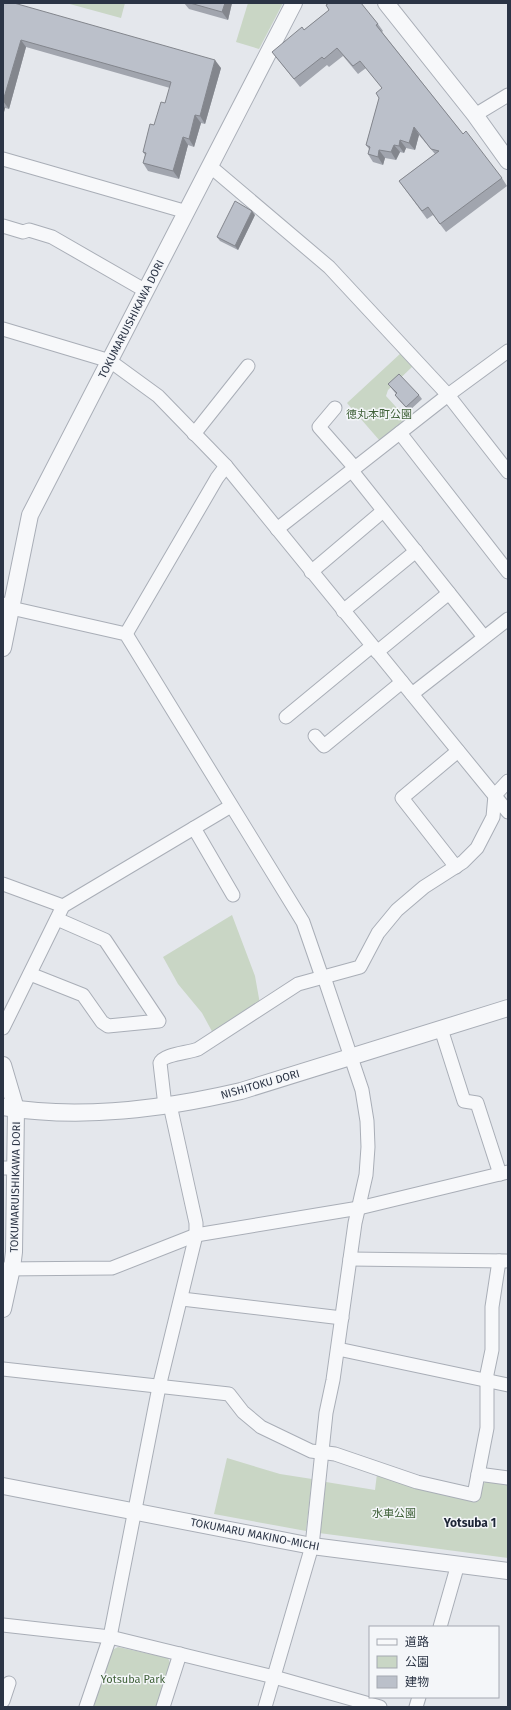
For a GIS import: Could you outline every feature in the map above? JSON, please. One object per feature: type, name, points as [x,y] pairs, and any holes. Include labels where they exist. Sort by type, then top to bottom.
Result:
[{"type":"street","name":"TOKUMARUISHIKAWA DORI","points":[[3,648],[7,606],[30,515],[211,167],[294,3]]},
{"type":"street","points":[[386,3],[475,115],[508,162]]},
{"type":"street","points":[[475,115],[508,95]]},
{"type":"street","points":[[3,159],[187,212]]},
{"type":"street","points":[[211,167],[329,267],[448,395],[508,472]]},
{"type":"street","points":[[3,226],[23,232],[29,230],[52,237],[146,291]]},
{"type":"street","points":[[3,329],[110,361],[158,396],[226,466],[508,812]]},
{"type":"street","points":[[277,529],[448,395],[508,351]]},
{"type":"street","points":[[194,434],[248,366]]},
{"type":"street","points":[[335,408],[319,427],[484,637]]},
{"type":"street","points":[[400,433],[508,572]]},
{"type":"street","points":[[126,634],[217,478],[226,466]]},
{"type":"street","points":[[311,572],[384,511]]},
{"type":"street","points":[[344,611],[416,551]]},
{"type":"street","points":[[286,717],[449,593]]},
{"type":"street","points":[[7,606],[126,634],[303,922],[362,1090],[367,1121],[368,1147],[366,1175],[350,1259],[338,1349],[326,1413],[312,1546],[265,1707]]},
{"type":"street","points":[[412,694],[508,619]]},
{"type":"street","points":[[315,736],[324,746],[402,682]]},
{"type":"street","points":[[456,867],[402,798],[458,751]]},
{"type":"street","points":[[86,1707],[110,1637],[159,1387],[182,1299],[196,1236],[196,1223],[168,1106],[160,1063],[160,1055],[166,1056],[189,1053],[198,1049],[298,984],[360,967],[378,933],[397,910],[424,886],[456,867],[477,848],[493,817],[495,796],[508,781]]},
{"type":"street","points":[[3,1028],[63,906],[232,806]]},
{"type":"street","points":[[194,828],[233,895]]},
{"type":"street","points":[[3,884],[63,906]]},
{"type":"street","points":[[30,974],[83,995],[102,1022],[108,1026],[153,1027],[160,1021],[105,940],[57,919]]},
{"type":"street","name":"NISHITOKU DORI","points":[[10,1108],[89,1112],[168,1106],[241,1091],[508,1008]]},
{"type":"street","points":[[8,1268],[112,1268],[196,1236],[359,1208],[504,1173],[477,1103],[464,1101],[440,1029]]},
{"type":"street","name":"TOKUMARUISHIKAWA DORI","points":[[3,1065],[10,1108],[8,1268],[3,1309]]},
{"type":"street","points":[[3,1369],[229,1394],[243,1412],[261,1427],[311,1451],[335,1454],[417,1482],[474,1495],[487,1428],[487,1374],[492,1350],[492,1308],[504,1261],[350,1259]]},
{"type":"street","points":[[182,1299],[342,1318]]},
{"type":"street","points":[[338,1349],[508,1385]]},
{"type":"street","points":[[478,1474],[508,1478]]},
{"type":"street","name":"TOKUMARU MAKINO-MICHI","points":[[3,1486],[134,1510],[312,1546],[508,1571]]},
{"type":"street","points":[[440,1626],[458,1564]]},
{"type":"street","points":[[3,1625],[110,1637],[274,1677],[380,1707]]},
{"type":"street","points":[[163,1707],[180,1654]]},
{"type":"street","points":[[3,1701],[9,1683]]},
{"type":"green space","points":[[66,3],[125,3],[121,18]]},
{"type":"green space","points":[[248,3],[283,3],[259,49],[236,42]]},
{"type":"green space","name":"徳丸本町公園","points":[[401,353],[413,366],[388,390],[386,396],[406,418],[380,441],[347,403]]},
{"type":"green space","points":[[232,915],[255,976],[260,1004],[214,1035],[202,1013],[178,984],[163,957]]},
{"type":"green space","points":[[227,1458],[280,1474],[312,1479],[306,1531],[214,1514]]},
{"type":"green space","name":"水車公園","points":[[377,1474],[402,1484],[476,1501],[480,1486],[487,1481],[508,1483],[508,1558],[319,1533],[326,1482],[375,1490]]},
{"type":"green space","name":"Yotsuba Park","points":[[118,1647],[168,1658],[171,1665],[158,1707],[93,1707],[112,1650]]},
{"type":"building","points":[[3,3],[14,3],[215,60],[200,116],[195,115],[189,139],[183,137],[173,171],[143,163],[146,153],[143,152],[150,124],[154,125],[161,102],[165,103],[171,82],[21,40],[3,101]]},
{"type":"building","points":[[190,3],[225,3],[222,12]]},
{"type":"building","points":[[329,3],[361,3],[378,24],[376,25],[463,134],[466,131],[502,178],[440,224],[428,207],[422,211],[399,181],[439,151],[431,149],[414,127],[409,143],[400,140],[399,146],[394,145],[391,152],[379,150],[378,157],[368,154],[370,147],[366,145],[379,98],[376,93],[382,88],[360,61],[353,66],[337,48],[324,59],[322,57],[294,79],[272,52],[302,27],[304,30],[329,10],[326,5]]},
{"type":"building","points":[[235,201],[252,211],[235,246],[217,237]]},
{"type":"building","points":[[399,374],[419,395],[406,407],[395,395],[397,393],[388,384]]},
{"type":"district","name":"Yotsuba 1","points":[[470,1523]]}]
